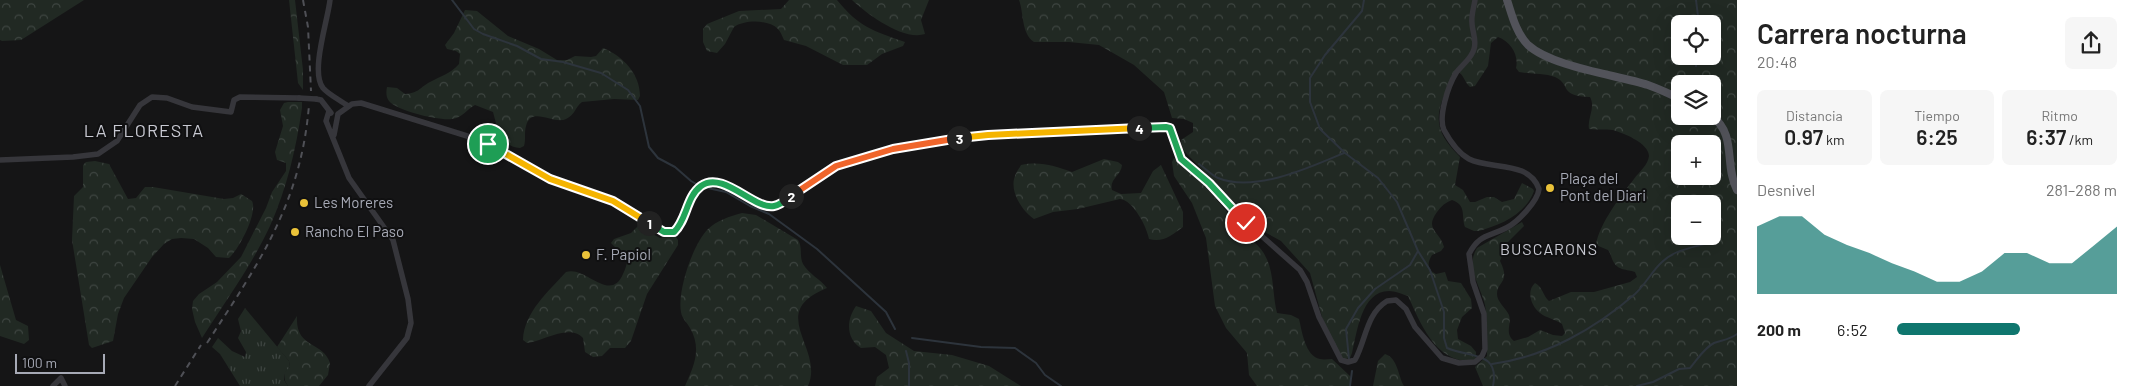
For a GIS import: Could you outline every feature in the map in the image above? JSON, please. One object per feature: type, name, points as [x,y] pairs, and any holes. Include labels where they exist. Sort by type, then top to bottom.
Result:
[{"type":"main road","points":[[1507,0],[1518,30],[1524,40],[1536,50],[1585,69],[1649,85],[1671,95]]},
{"type":"main road","points":[[1721,123],[1727,134],[1732,177],[1737,190]]},
{"type":"street","points":[[330,0],[319,50],[320,79],[325,89],[348,106]]},
{"type":"street","points":[[334,137],[338,114],[354,103],[366,104],[480,140],[550,179],[613,201],[668,234],[678,228],[692,197],[702,186],[715,183],[763,204],[775,206],[836,166],[893,149],[939,140],[988,135],[1166,127],[1172,132],[1178,152],[1187,165],[1209,183],[1246,223],[1300,270],[1307,282],[1321,322],[1341,360],[1348,362],[1355,360],[1364,333],[1375,312],[1383,303],[1396,300],[1406,309],[1415,327],[1439,356],[1451,362],[1475,362],[1482,356],[1485,349],[1483,309],[1473,282],[1469,254],[1481,238],[1512,224],[1536,199],[1539,190],[1534,180],[1514,169],[1504,165],[1482,163],[1466,157],[1452,143],[1441,124],[1443,110],[1454,78],[1475,48],[1472,20],[1475,0]]},
{"type":"street","points":[[0,160],[74,157],[98,154],[117,141],[140,105],[152,97],[167,98],[192,107],[231,112],[234,100],[240,97],[316,99],[324,104],[329,111],[338,114]]},
{"type":"street","points":[[329,111],[326,122],[334,137],[340,160],[355,189],[391,235],[408,299],[411,323],[408,338],[369,386]]},
{"type":"street","points":[[53,386],[61,378],[65,386]]},
{"type":"green space","points":[[0,0],[84,0],[21,40],[2,41],[0,40]]},
{"type":"green space","points":[[289,0],[295,0],[303,70],[303,90],[298,83]]},
{"type":"green space","points":[[789,0],[837,0],[852,16],[867,27],[905,42],[903,46],[882,54],[867,65],[843,65],[806,46],[784,40],[779,30],[768,23],[750,22],[734,27],[725,44],[717,53],[707,51],[703,42],[703,29],[707,24],[739,11],[781,9]]},
{"type":"green space","points":[[852,0],[929,0],[921,20],[925,34],[906,34],[896,30],[876,19]]},
{"type":"green space","points":[[1019,0],[1737,0],[1737,386],[1483,386],[1475,367],[1487,356],[1485,305],[1473,270],[1474,255],[1477,248],[1522,222],[1524,226],[1507,243],[1500,261],[1504,278],[1497,294],[1498,300],[1510,318],[1509,335],[1514,341],[1528,337],[1540,330],[1562,336],[1565,333],[1562,324],[1542,315],[1532,303],[1530,294],[1532,286],[1535,283],[1538,285],[1549,301],[1571,292],[1594,292],[1630,282],[1637,277],[1635,272],[1617,267],[1608,250],[1596,245],[1601,228],[1611,210],[1645,165],[1649,156],[1645,147],[1629,136],[1613,130],[1589,129],[1592,109],[1590,97],[1573,95],[1555,77],[1519,72],[1516,68],[1515,54],[1503,39],[1498,37],[1491,43],[1488,66],[1475,86],[1470,87],[1459,72],[1453,78],[1443,98],[1439,116],[1439,123],[1444,137],[1460,157],[1455,185],[1463,190],[1470,202],[1487,197],[1494,197],[1502,202],[1514,199],[1522,183],[1534,191],[1519,212],[1504,222],[1479,231],[1465,227],[1462,208],[1457,202],[1452,200],[1442,206],[1433,218],[1432,227],[1444,247],[1441,251],[1432,255],[1429,261],[1429,268],[1436,274],[1445,272],[1448,281],[1461,283],[1471,299],[1472,308],[1462,317],[1457,330],[1458,339],[1471,346],[1476,352],[1476,358],[1473,361],[1460,360],[1449,356],[1439,349],[1424,329],[1408,296],[1389,291],[1380,293],[1366,305],[1352,353],[1350,358],[1345,359],[1341,358],[1335,350],[1322,317],[1310,273],[1281,241],[1261,230],[1182,149],[1181,140],[1193,132],[1193,123],[1184,119],[1172,118],[1164,92],[1134,65],[1099,45],[1069,42],[1034,42],[1025,28]]},
{"type":"green space","points":[[465,10],[477,11],[508,36],[539,49],[557,60],[567,60],[575,56],[596,56],[603,48],[610,51],[634,73],[639,88],[640,96],[638,100],[614,99],[582,102],[571,115],[561,120],[538,116],[533,117],[526,126],[524,146],[520,148],[508,144],[504,140],[498,130],[493,112],[475,105],[459,117],[446,119],[419,114],[394,105],[387,98],[387,87],[397,88],[405,94],[413,93],[449,73],[459,64],[460,54],[447,49],[445,45],[454,33]]},
{"type":"green space","points":[[302,102],[302,108],[294,153],[281,197],[270,226],[255,255],[202,338],[195,322],[192,309],[193,301],[199,294],[217,282],[241,257],[272,192],[286,171],[286,163],[277,160],[275,152],[283,126],[280,110],[284,103]]},
{"type":"green space","points":[[1174,158],[1203,184],[1230,215],[1230,233],[1236,237],[1252,241],[1262,250],[1270,267],[1277,313],[1291,315],[1299,319],[1305,342],[1311,353],[1320,359],[1332,359],[1350,376],[1351,386],[1257,386],[1249,375],[1247,353],[1226,328],[1215,306],[1206,238],[1192,203],[1174,176],[1172,162]]},
{"type":"green space","points":[[1104,159],[1118,162],[1122,165],[1120,172],[1112,183],[1112,190],[1121,194],[1141,193],[1153,171],[1161,165],[1183,212],[1183,227],[1163,239],[1149,239],[1142,221],[1134,209],[1130,204],[1120,199],[1078,209],[1053,212],[1034,219],[1021,206],[1015,194],[1015,175],[1021,165],[1041,164],[1072,172]]},
{"type":"green space","points":[[95,161],[109,164],[128,199],[136,198],[145,187],[153,187],[224,199],[233,198],[241,194],[252,201],[253,207],[247,231],[229,258],[216,257],[208,248],[194,239],[172,239],[164,244],[152,257],[124,298],[118,314],[113,341],[92,348],[89,345],[72,240],[74,196],[83,187],[83,165],[86,162]]},
{"type":"green space","points":[[742,213],[756,215],[798,240],[803,264],[827,288],[809,298],[800,309],[798,320],[811,372],[808,386],[685,386],[694,364],[696,350],[694,336],[682,317],[680,303],[687,268],[697,245],[708,229],[724,219]]},
{"type":"green space","points":[[638,226],[660,238],[675,236],[678,240],[678,245],[647,294],[631,341],[625,348],[610,348],[602,356],[593,357],[585,352],[583,338],[570,332],[555,334],[533,342],[527,343],[523,340],[528,320],[538,303],[566,272],[573,271],[604,285],[618,282],[627,262],[625,256],[611,243],[614,239],[631,233]]},
{"type":"green space","points":[[0,265],[16,320],[28,326],[29,340],[24,344],[0,336]]},
{"type":"green space","points":[[856,306],[871,311],[886,333],[914,351],[952,355],[989,366],[1021,386],[875,386],[877,377],[889,368],[886,355],[875,347],[861,348],[852,340],[849,323]]},
{"type":"green space","points":[[245,308],[289,361],[290,367],[284,374],[284,380],[288,386],[240,386],[220,354],[212,347],[218,338],[232,351],[245,357],[246,352],[238,338],[241,331],[238,319]]},
{"type":"green space","points":[[297,316],[300,334],[305,340],[322,351],[330,363],[328,375],[319,386],[288,386],[285,381],[284,373],[290,367],[289,361],[277,347]]},
{"type":"green space","points":[[1385,354],[1393,359],[1404,386],[1373,386],[1378,361]]},
{"type":"waterway","points":[[452,0],[474,29],[483,34],[517,46],[541,59],[563,62],[601,73],[628,90],[640,106],[649,147],[658,158],[675,167],[698,185]]},
{"type":"waterway","points":[[1364,0],[1362,11],[1325,55],[1310,78],[1310,102],[1320,129],[1345,153],[1378,178],[1397,202],[1418,251],[1430,270],[1444,312],[1444,338],[1447,348],[1488,361],[1494,375],[1493,386]]},
{"type":"waterway","points":[[1696,0],[1698,15]]},
{"type":"waterway","points":[[1199,164],[1218,178],[1233,182],[1249,182],[1299,171],[1344,153]]},
{"type":"waterway","points":[[703,187],[726,192],[750,206],[769,214],[817,249],[886,312],[895,329]]},
{"type":"waterway","points":[[1492,364],[1531,355],[1586,330],[1620,307],[1635,294],[1666,258],[1682,250],[1700,245]]},
{"type":"waterway","points":[[1349,359],[1346,329],[1358,308],[1375,289],[1410,265],[1418,251]]},
{"type":"waterway","points":[[1637,386],[1653,382],[1679,369],[1690,368],[1710,345],[1737,334]]},
{"type":"waterway","points":[[912,338],[981,347],[1015,348],[1036,363],[1045,375],[1061,386]]},
{"type":"waterway","points":[[906,351],[909,363],[909,386]]},
{"type":"waterway","points":[[1350,386],[1352,371]]},
{"type":"railway","points":[[303,0],[308,27],[311,91]]},
{"type":"railway","points":[[207,343],[260,258],[287,202],[297,172],[309,105]]},
{"type":"railway","points":[[175,386],[201,345]]},
{"type":"place","name":"Plaça del Pont del Diari","points":[[1550,188]]},
{"type":"place","name":"Les Moreres","points":[[304,203]]},
{"type":"place","name":"Rancho El Paso","points":[[295,232]]},
{"type":"place","name":"F. Papiol","points":[[586,255]]},
{"type":"district","name":"LA FLORESTA","points":[[144,131]]},
{"type":"district","name":"BUSCARONS","points":[[1549,249]]},
{"type":"route","points":[[488,144],[550,179],[613,201],[664,232],[671,234],[678,228],[692,197],[700,187],[708,183],[725,186],[763,204],[775,206],[836,166],[893,149],[962,137],[1166,127],[1170,128],[1172,132],[1172,138],[1181,159],[1202,176],[1246,223]]}]
